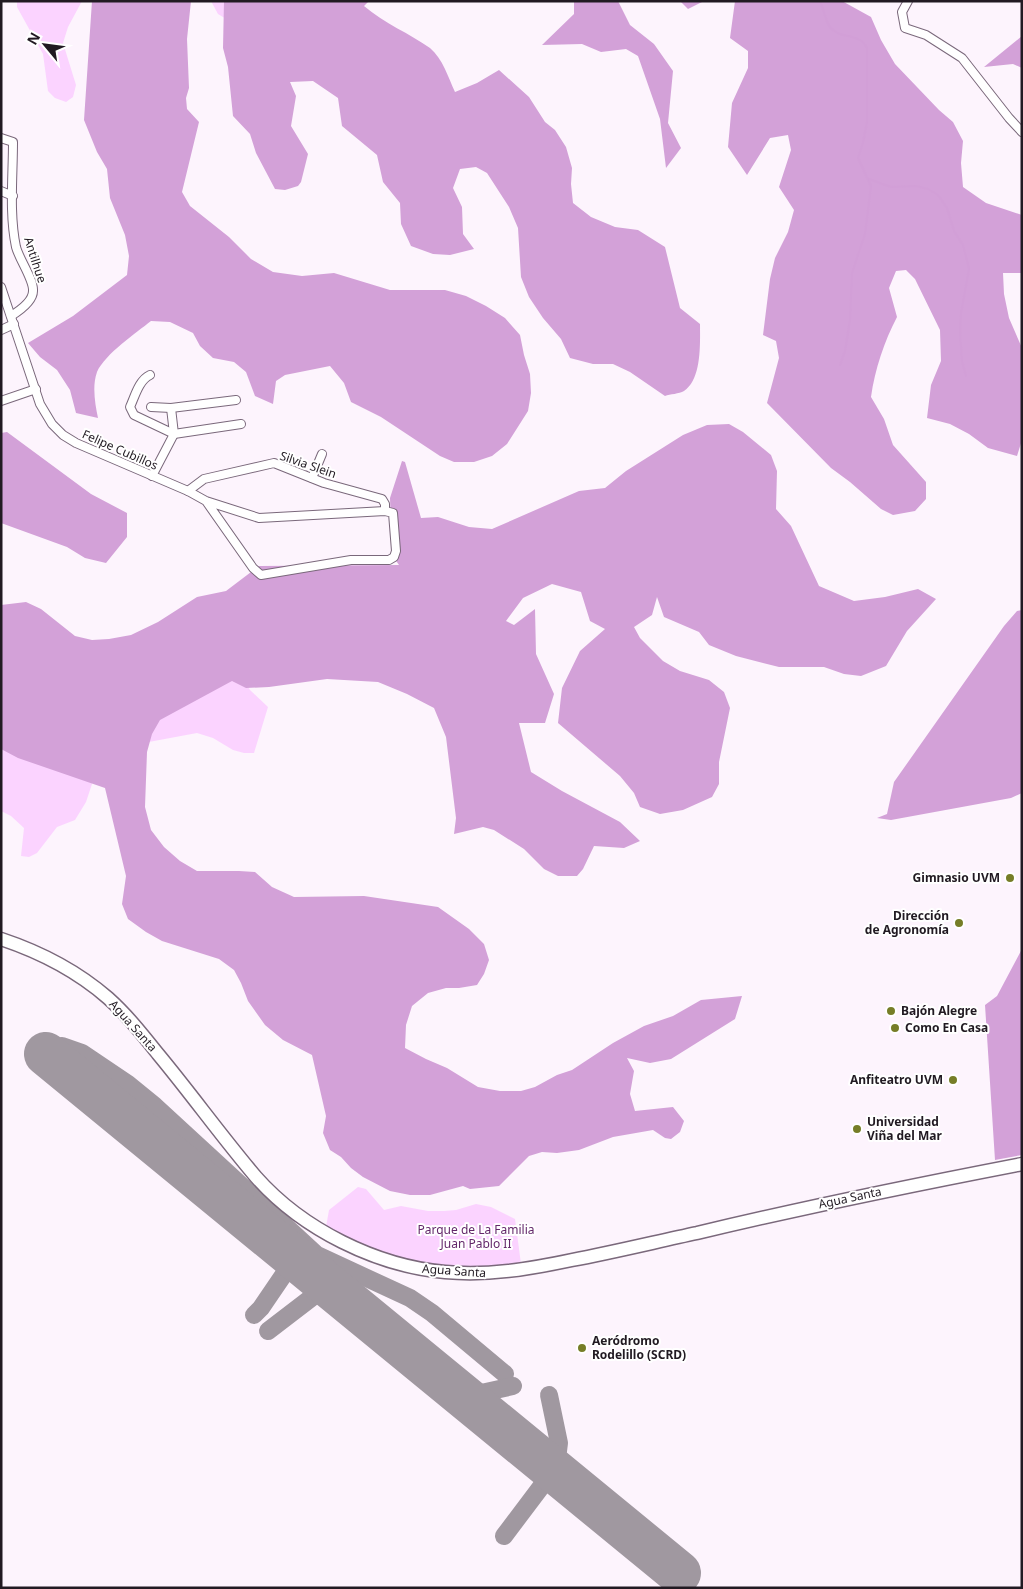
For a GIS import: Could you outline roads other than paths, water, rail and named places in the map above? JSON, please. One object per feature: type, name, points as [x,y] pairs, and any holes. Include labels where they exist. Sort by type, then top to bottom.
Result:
[{"type":"main road","name":"Agua Santa","points":[[1,939],[57,962],[83,978],[108,998],[146,1039],[254,1174],[284,1204],[316,1227],[342,1242],[378,1257],[414,1268],[480,1274],[523,1270],[655,1244],[697,1232],[896,1188],[1022,1164]]},
{"type":"street","points":[[908,1],[902,12],[906,28],[926,35],[962,58],[1022,132]]},
{"type":"street","name":"Antilhue","points":[[1,138],[13,142],[13,222],[17,249],[33,292],[12,320]]},
{"type":"street","points":[[1,191],[13,196]]},
{"type":"street","name":"Felipe Cubillos","points":[[1,288],[40,404],[48,418],[63,435],[76,443],[188,491],[206,501]]},
{"type":"street","points":[[1,330],[12,320]]},
{"type":"street","points":[[150,375],[144,378],[130,407],[134,415],[174,434],[241,424]]},
{"type":"street","points":[[1,401],[36,389]]},
{"type":"street","points":[[151,407],[171,408],[236,400]]},
{"type":"street","points":[[152,476],[174,434],[171,408]]},
{"type":"street","points":[[312,478],[322,454]]},
{"type":"street","name":"Silvia Slein","points":[[188,491],[204,479],[274,463],[312,478],[382,499],[385,504],[385,511]]},
{"type":"street","points":[[206,501],[259,518],[385,511],[393,513],[396,551],[394,557],[389,560],[351,560],[261,575],[253,568],[206,501]]},
{"type":"waterway","points":[[820,1],[830,27],[839,34],[859,40],[867,48],[867,122],[858,158],[871,186],[865,234],[852,273],[850,320],[845,351],[840,365]]},
{"type":"waterway","points":[[869,179],[891,187],[916,186],[928,189],[938,195],[947,208],[954,231],[963,245],[969,269],[961,313],[960,333],[962,361],[966,376]]},
{"type":"place","name":"Gimnasio UVM","points":[[1010,878]]},
{"type":"place","name":"Dirección de Agronomía","points":[[959,923]]},
{"type":"place","name":"Bajón Alegre","points":[[891,1011]]},
{"type":"place","name":"Como En Casa","points":[[895,1028]]},
{"type":"place","name":"Anfiteatro UVM","points":[[953,1080]]},
{"type":"place","name":"Universidad Viña del Mar","points":[[857,1129]]},
{"type":"place","name":"Aeródromo Rodelillo (SCRD)","points":[[582,1348]]},
{"type":"park label","name":"Parque de La Familia Juan Pablo II","points":[[476,1237]]}]
